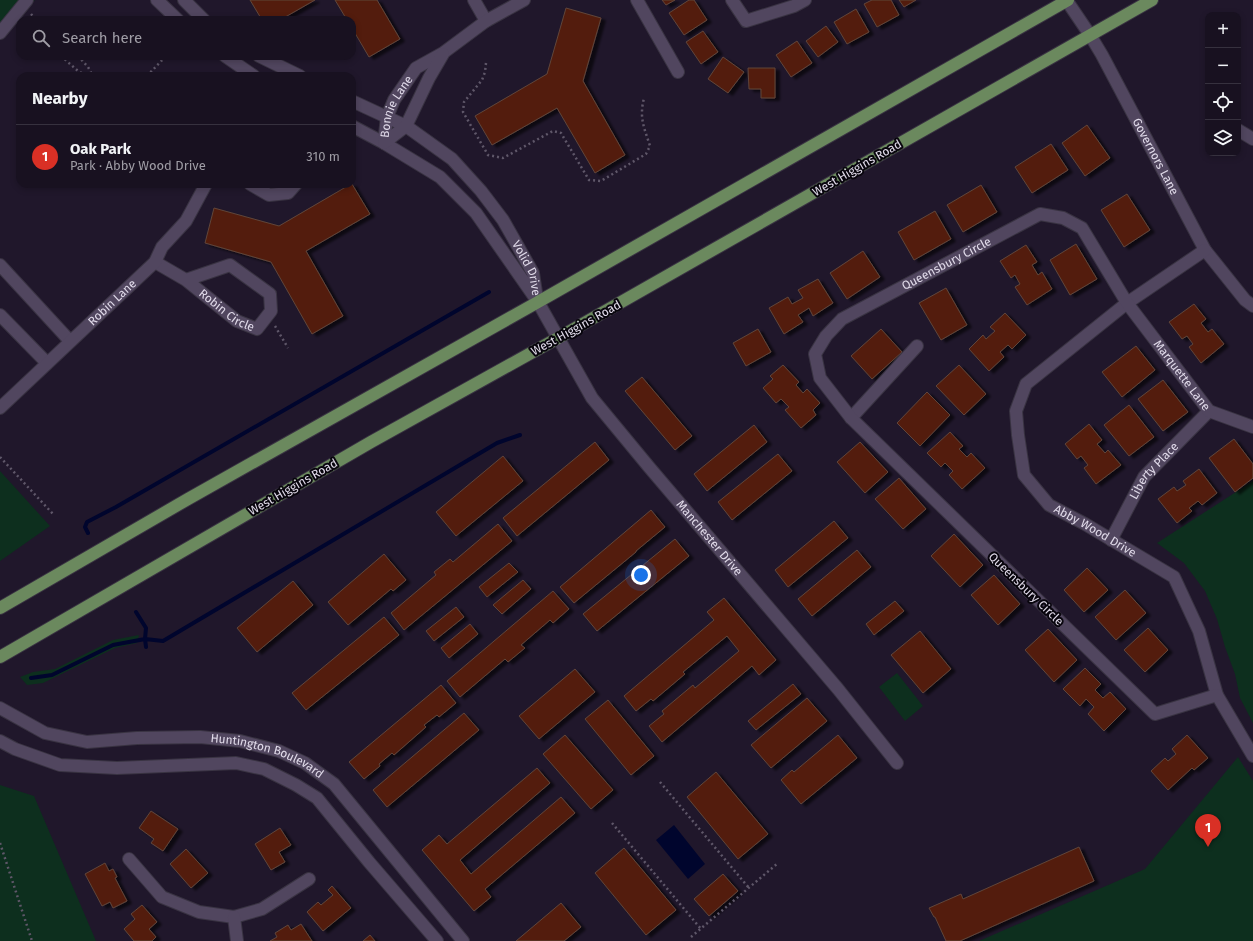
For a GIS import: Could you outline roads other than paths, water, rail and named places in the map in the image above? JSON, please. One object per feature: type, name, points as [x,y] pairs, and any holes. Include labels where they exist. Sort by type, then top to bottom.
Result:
[{"type":"main road","points":[[0,608],[188,499],[538,302],[1068,0]]},
{"type":"main road","name":"West Higgins Road","points":[[0,657],[370,442],[558,338],[1152,0]]},
{"type":"street","points":[[157,0],[174,16]]},
{"type":"street","points":[[184,0],[200,16]]},
{"type":"street","points":[[474,0],[486,21]]},
{"type":"street","name":"Bonnie Lane","points":[[384,143],[387,117],[394,100],[416,68],[444,54],[486,21],[524,0]]},
{"type":"street","points":[[637,0],[678,72]]},
{"type":"street","points":[[732,0],[746,21],[794,6],[805,0]]},
{"type":"street","name":"Governors Lane","points":[[1068,0],[1090,35],[1205,250],[1245,300],[1253,306]]},
{"type":"street","points":[[0,33],[27,1]]},
{"type":"street","name":"Bonnie Lane","points":[[384,143],[406,126],[429,78],[444,54]]},
{"type":"street","points":[[230,60],[247,72]]},
{"type":"street","points":[[255,72],[261,60]]},
{"type":"street","points":[[266,60],[280,72]]},
{"type":"street","name":"Volid Drive","points":[[356,103],[406,126],[452,160],[481,191],[503,220],[533,273],[538,302]]},
{"type":"street","name":"Volid Drive","points":[[356,128],[384,143],[440,177],[476,212],[538,302]]},
{"type":"street","points":[[1241,132],[1253,139]]},
{"type":"street","name":"Robin Lane","points":[[0,408],[155,262],[162,247],[186,221],[204,188]]},
{"type":"street","points":[[257,188],[269,195],[288,193],[292,188]]},
{"type":"street","name":"Queensbury Circle","points":[[1127,303],[1082,228],[1063,218],[1040,214],[842,319],[826,336],[815,354],[820,378],[851,418],[1155,714],[1217,695]]},
{"type":"street","name":"Abby Wood Drive","points":[[1205,250],[1127,303],[1026,384],[1016,411],[1018,435],[1024,476],[1049,505],[1174,577],[1199,631],[1217,695],[1253,756]]},
{"type":"street","name":"Robin Circle","points":[[155,262],[186,280],[237,321],[257,329],[271,311],[270,294],[230,265],[186,280]]},
{"type":"street","points":[[0,265],[70,341]]},
{"type":"street","name":"Manchester Drive","points":[[538,302],[592,398],[838,689],[897,763]]},
{"type":"street","name":"Marquette Lane","points":[[1127,303],[1209,411],[1253,427]]},
{"type":"street","points":[[0,315],[47,363]]},
{"type":"street","points":[[851,418],[917,346]]},
{"type":"street","name":"Liberty Place","points":[[1111,540],[1144,477],[1209,411]]},
{"type":"street","name":"Huntington Boulevard","points":[[0,708],[45,733],[87,742],[137,738],[200,737],[246,743],[279,751],[305,763],[334,784],[463,941]]},
{"type":"street","name":"Huntington Boulevard","points":[[0,741],[15,749],[60,765],[117,768],[236,763],[264,769],[296,785],[317,798],[369,862],[437,941]]},
{"type":"street","points":[[130,859],[162,897],[199,912],[234,916],[262,909],[309,879]]},
{"type":"street","points":[[234,916],[237,941]]},
{"type":"water","points":[[674,825],[705,864],[688,879],[656,840]]},
{"type":"waterway","points":[[88,533],[85,527],[87,522],[116,507],[489,292]]},
{"type":"waterway","points":[[31,678],[52,675],[113,645],[145,639],[163,641],[497,443],[520,435]]},
{"type":"waterway","points":[[136,612],[146,628],[146,647]]},
{"type":"place","name":"Oak Park","points":[[1208,847]]}]
